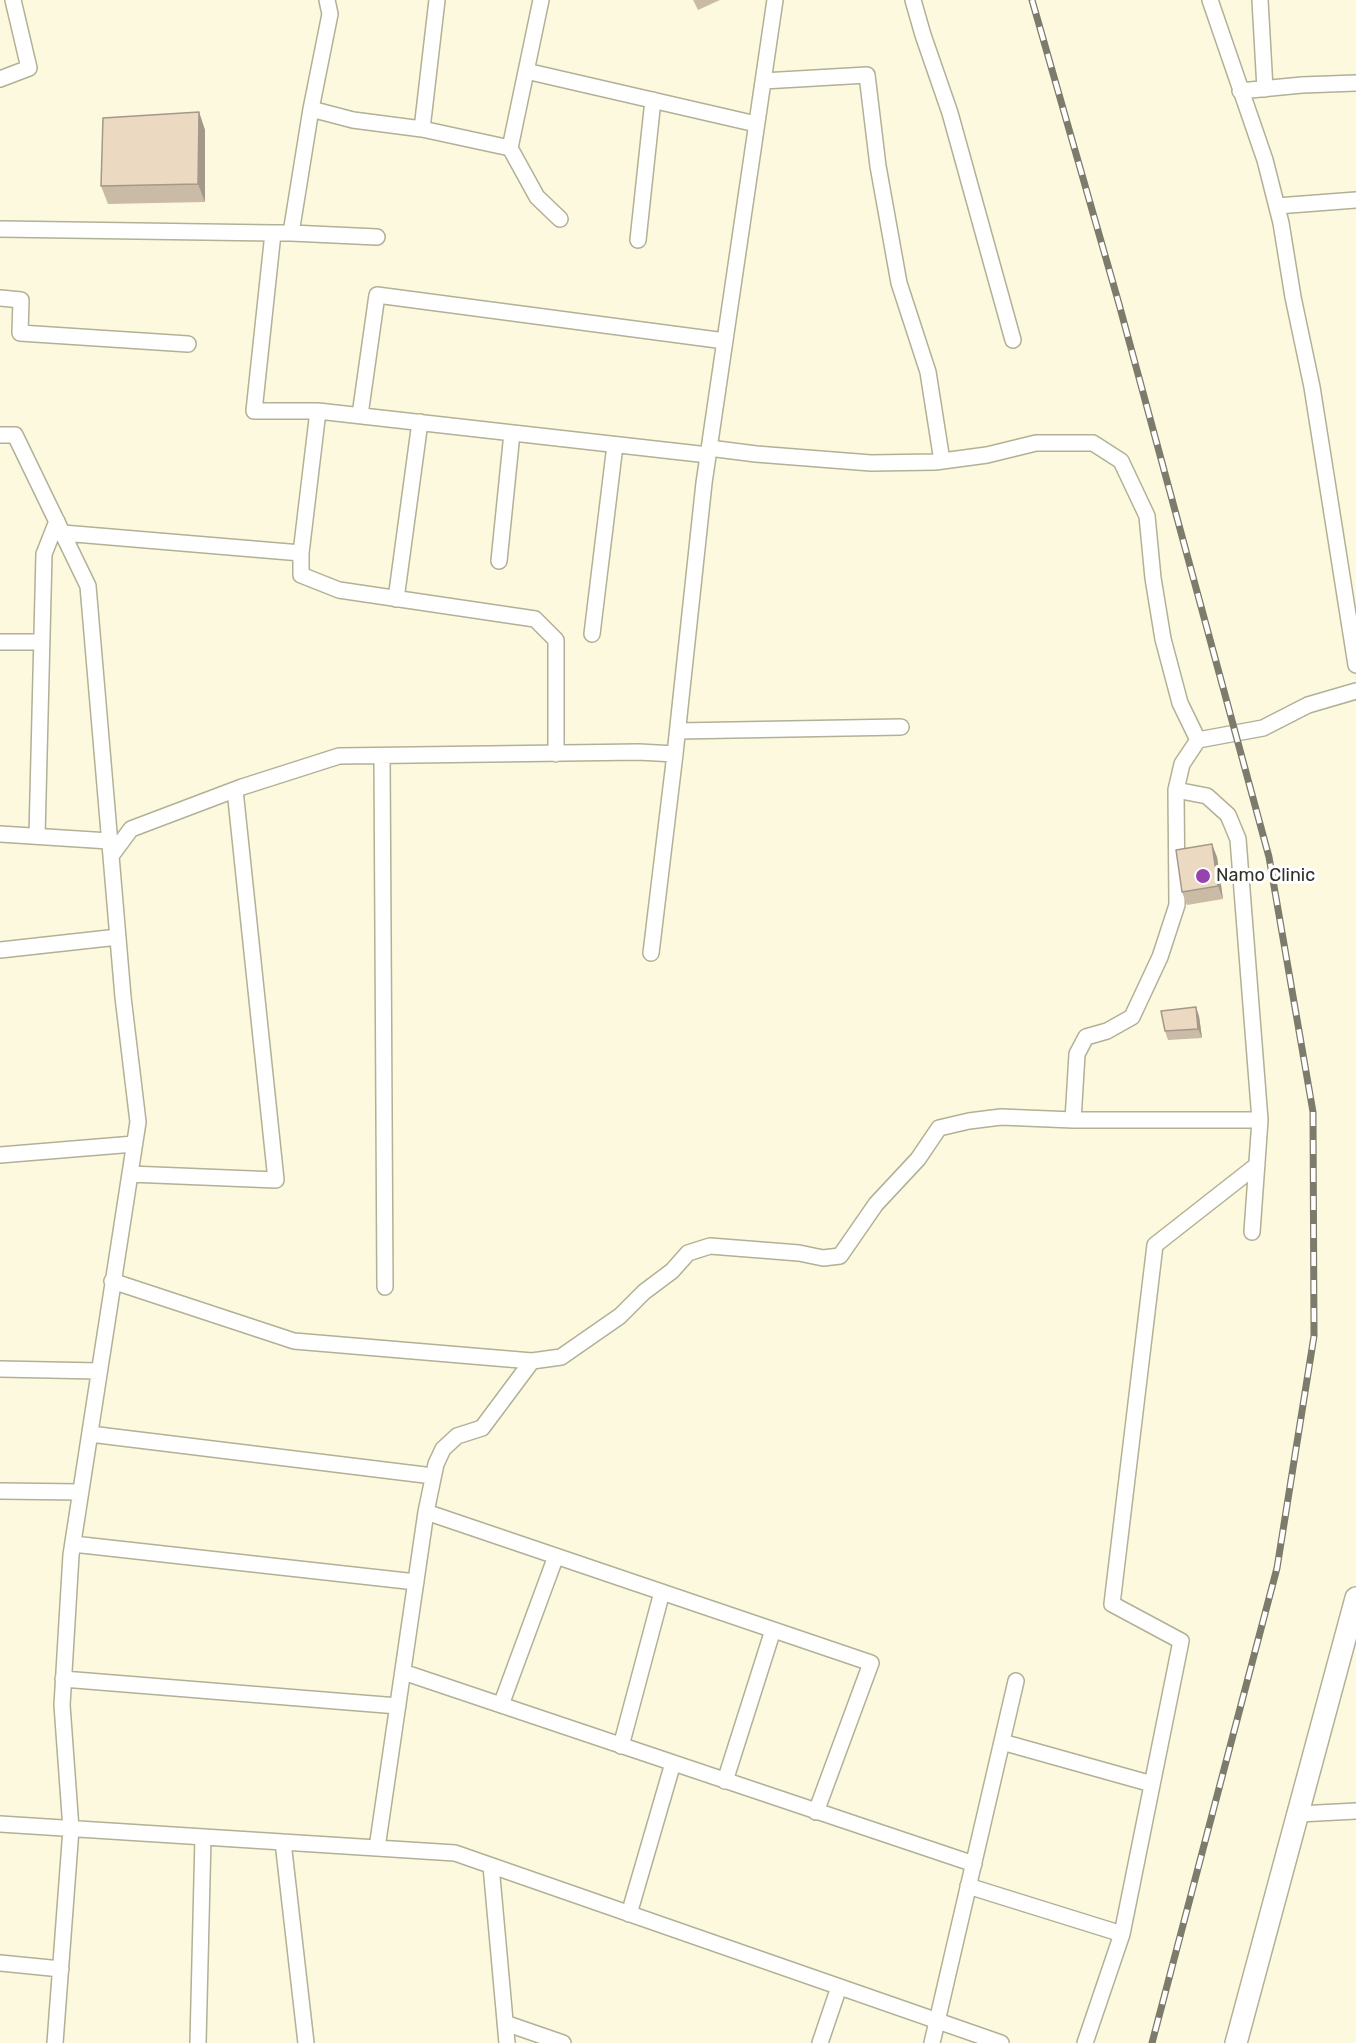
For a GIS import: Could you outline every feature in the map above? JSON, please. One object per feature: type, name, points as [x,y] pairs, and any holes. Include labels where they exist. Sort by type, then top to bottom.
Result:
[{"type":"street","points":[[0,79],[29,68],[13,0]]},
{"type":"street","points":[[291,233],[311,109],[330,14],[327,0]]},
{"type":"street","points":[[422,129],[437,0]]},
{"type":"street","points":[[541,0],[510,147],[537,197],[560,219]]},
{"type":"street","points":[[651,953],[709,451],[775,0]]},
{"type":"street","points":[[913,0],[950,113],[1013,340]]},
{"type":"street","points":[[1210,0],[1265,160],[1277,206],[1312,387],[1356,665]]},
{"type":"street","points":[[1260,0],[1265,89]]},
{"type":"street","points":[[526,71],[756,124]]},
{"type":"street","points":[[763,81],[867,75],[878,166],[899,283],[928,372],[942,461]]},
{"type":"street","points":[[1240,91],[1356,82]]},
{"type":"street","points":[[638,240],[653,100]]},
{"type":"street","points":[[311,109],[353,120],[422,129],[510,147]]},
{"type":"street","points":[[1277,206],[1356,200]]},
{"type":"street","points":[[0,229],[291,233],[377,237]]},
{"type":"street","points":[[273,233],[254,411],[318,411],[615,445],[871,463],[942,461],[987,455],[1036,443],[1093,443],[1121,461],[1147,516],[1153,578],[1163,639],[1180,703],[1198,740]]},
{"type":"street","points":[[360,415],[377,295],[725,341]]},
{"type":"street","points":[[0,298],[21,300],[20,333],[188,344]]},
{"type":"street","points":[[318,411],[301,553],[301,575],[339,590],[535,619],[556,640],[556,754]]},
{"type":"street","points":[[396,598],[420,422]]},
{"type":"street","points":[[499,561],[512,433]]},
{"type":"street","points":[[0,435],[15,435],[88,586],[118,937],[138,1122],[73,1544],[62,1705],[70,1829],[55,2043]]},
{"type":"street","points":[[592,633],[615,445]]},
{"type":"street","points":[[60,527],[301,553]]},
{"type":"street","points":[[37,836],[44,554],[60,527]]},
{"type":"street","points":[[0,642],[41,642]]},
{"type":"street","points":[[1073,1120],[1077,1054],[1086,1037],[1107,1031],[1131,1017],[1160,957],[1177,905],[1176,790],[1182,764],[1198,740],[1263,728],[1308,705],[1356,691]]},
{"type":"street","points":[[678,731],[901,727]]},
{"type":"street","points":[[110,848],[131,829],[235,790],[339,756],[639,752],[675,754]]},
{"type":"street","points":[[382,757],[385,1287]]},
{"type":"street","points":[[130,1174],[276,1180],[235,790]]},
{"type":"street","points":[[1176,790],[1207,796],[1228,815],[1238,839],[1260,1120],[1252,1232]]},
{"type":"street","points":[[0,834],[37,836],[110,848]]},
{"type":"street","points":[[0,950],[118,937]]},
{"type":"street","points":[[112,1281],[294,1341],[532,1361],[561,1357],[620,1316],[644,1292],[672,1271],[688,1253],[710,1246],[799,1253],[823,1258],[840,1256],[876,1204],[918,1159],[939,1128],[1000,1117],[1073,1120],[1260,1120]]},
{"type":"street","points":[[0,1155],[134,1144]]},
{"type":"street","points":[[1085,2043],[1122,1934],[1181,1641],[1112,1604],[1155,1245],[1257,1166]]},
{"type":"street","points":[[377,1848],[433,1476],[443,1449],[457,1436],[482,1428],[532,1361]]},
{"type":"street","points":[[0,1369],[99,1371]]},
{"type":"street","points":[[90,1434],[433,1476]]},
{"type":"street","points":[[0,1491],[81,1492]]},
{"type":"street","points":[[426,1512],[871,1663],[816,1812]]},
{"type":"street","points":[[73,1544],[416,1582]]},
{"type":"street","points":[[501,1705],[556,1556]]},
{"type":"street","points":[[621,1746],[662,1592]]},
{"type":"street","points":[[1236,2043],[1356,1598]]},
{"type":"street","points":[[725,1781],[773,1630]]},
{"type":"street","points":[[403,1672],[974,1864]]},
{"type":"street","points":[[63,1679],[398,1706]]},
{"type":"street","points":[[932,2043],[1016,1681]]},
{"type":"street","points":[[1002,1742],[1152,1784]]},
{"type":"street","points":[[629,1914],[673,1763]]},
{"type":"street","points":[[1299,1814],[1356,1811]]},
{"type":"street","points":[[0,1824],[454,1853],[1000,2043]]},
{"type":"street","points":[[198,2043],[203,1837]]},
{"type":"street","points":[[283,1842],[306,2043]]},
{"type":"street","points":[[491,1866],[507,2043]]},
{"type":"street","points":[[968,1886],[1122,1934]]},
{"type":"street","points":[[0,1963],[61,1969]]},
{"type":"street","points":[[820,2043],[840,1987]]},
{"type":"street","points":[[505,2023],[563,2043]]},
{"type":"building","points":[[199,112],[198,184],[101,186],[103,118]]},
{"type":"building","points":[[1212,844],[1218,886],[1182,892],[1176,850]]},
{"type":"building","points":[[1196,1007],[1198,1029],[1165,1031],[1161,1011]]},
{"type":"railway","points":[[1032,0],[1119,304],[1269,857],[1313,1112],[1314,1336],[1277,1568],[1152,2043]]},
{"type":"place","name":"Namo Clinic","points":[[1203,876]]}]
